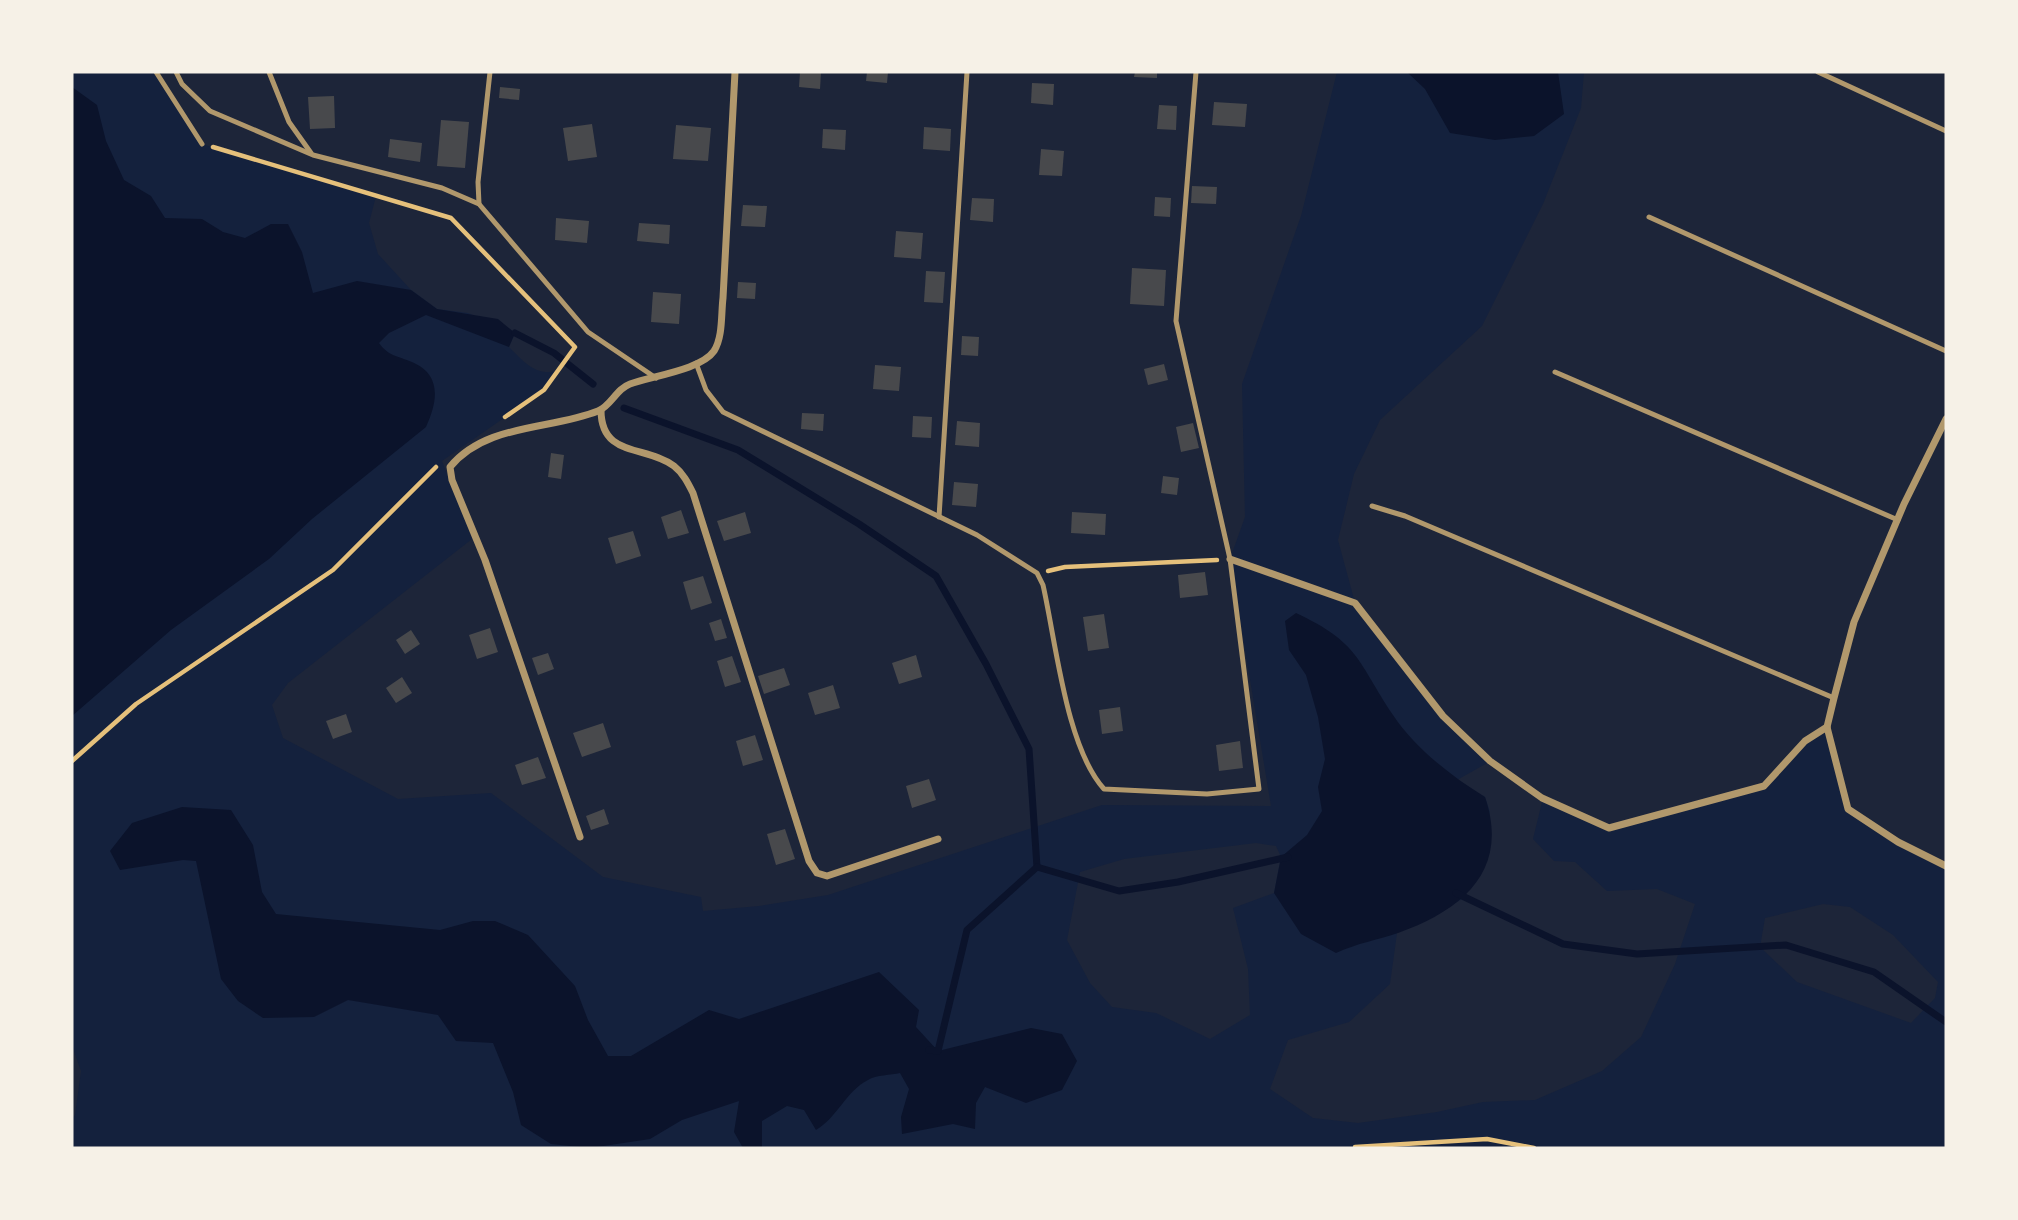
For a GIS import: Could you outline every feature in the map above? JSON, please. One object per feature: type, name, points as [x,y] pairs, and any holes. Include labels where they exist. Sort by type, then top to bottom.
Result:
[{"type":"street","points":[[580,837],[485,560],[449,470],[454,461],[500,436],[601,410],[614,394],[628,384],[656,378],[696,363],[713,352],[720,335],[735,72]]},
{"type":"street","points":[[601,410],[601,424],[608,436],[619,446],[674,466],[693,493],[809,861],[817,873],[827,876],[938,839]]},
{"type":"street","points":[[1946,419],[1854,622],[1827,727],[1848,809],[1898,842],[1946,866]]},
{"type":"street","points":[[1230,559],[1355,603],[1443,716],[1490,761],[1542,798],[1609,828],[1764,786],[1805,741],[1827,727]]},
{"type":"lane","points":[[156,72],[202,144]]},
{"type":"lane","points":[[176,72],[182,83],[210,111],[313,155],[442,188],[479,204],[588,332],[656,378]]},
{"type":"lane","points":[[269,72],[289,122],[313,155]]},
{"type":"lane","points":[[479,204],[478,182],[490,72]]},
{"type":"lane","points":[[939,517],[967,72]]},
{"type":"lane","points":[[696,363],[706,390],[723,412],[978,535],[1037,573],[1044,584],[1075,733],[1090,774],[1104,789],[1138,793],[1236,793],[1259,789],[1230,559],[1175,321],[1196,72]]},
{"type":"lane","points":[[1818,72],[1946,131]]},
{"type":"lane","points":[[1649,217],[1946,351]]},
{"type":"lane","points":[[1555,372],[1898,520]]},
{"type":"lane","points":[[1372,506],[1405,516],[1834,698]]},
{"type":"path","points":[[202,144],[452,218],[575,347],[559,371]]},
{"type":"path","points":[[72,761],[136,704],[333,570],[442,461]]},
{"type":"path","points":[[1037,573],[1065,566],[1230,559]]},
{"type":"path","points":[[1355,1147],[1488,1139],[1534,1148]]},
{"type":"shaded area","points":[[156,72],[1337,72],[1301,216],[1242,384],[1245,517],[1230,559],[1271,806],[1102,805],[828,895],[759,906],[703,911],[701,897],[603,877],[491,793],[398,799],[283,738],[272,705],[288,683],[472,539],[442,461],[544,390],[557,371],[536,370],[520,358],[509,347],[515,333],[468,313],[437,309],[411,290],[378,254],[369,223],[376,196],[202,144]]},
{"type":"shaded area","points":[[1407,72],[1558,72],[1564,114],[1534,136],[1495,140],[1450,133],[1425,89]]},
{"type":"shaded area","points":[[1584,72],[1946,72],[1946,866],[1848,809],[1827,727],[1805,741],[1764,786],[1609,828],[1543,798],[1533,839],[1554,861],[1575,862],[1607,891],[1657,889],[1695,904],[1675,964],[1641,1037],[1602,1071],[1535,1100],[1483,1102],[1437,1112],[1358,1123],[1313,1118],[1270,1089],[1288,1040],[1349,1022],[1390,984],[1397,933],[1464,898],[1490,812],[1485,797],[1457,780],[1489,762],[1443,716],[1355,603],[1338,540],[1354,474],[1380,420],[1482,326],[1543,204],[1581,108]]},
{"type":"shaded area","points":[[72,87],[97,105],[106,141],[124,180],[151,196],[165,218],[202,219],[223,232],[245,238],[271,224],[288,224],[302,252],[313,293],[357,281],[411,290],[437,309],[498,319],[515,333],[509,347],[426,315],[389,333],[379,343],[382,347],[422,368],[433,382],[435,399],[426,427],[312,519],[269,559],[171,630],[72,716]]},
{"type":"shaded area","points":[[1296,613],[1345,644],[1412,739],[1447,771],[1485,797],[1491,823],[1491,846],[1486,866],[1475,884],[1461,899],[1421,924],[1336,953],[1301,934],[1274,893],[1281,857],[1307,835],[1322,811],[1318,787],[1325,759],[1318,717],[1306,675],[1289,650],[1285,621]]},
{"type":"shaded area","points":[[182,807],[231,810],[253,845],[262,892],[276,914],[440,930],[473,921],[495,921],[528,935],[575,986],[588,1020],[608,1056],[631,1056],[709,1010],[739,1019],[879,972],[919,1010],[916,1027],[938,1051],[1031,1028],[1062,1034],[1077,1061],[1062,1090],[1026,1103],[985,1087],[976,1103],[975,1129],[953,1124],[902,1134],[901,1117],[909,1089],[900,1073],[875,1077],[860,1085],[830,1119],[816,1130],[804,1110],[787,1106],[762,1121],[762,1148],[743,1148],[734,1132],[739,1101],[682,1120],[650,1139],[590,1148],[551,1144],[521,1125],[513,1092],[493,1043],[456,1041],[438,1015],[348,1000],[314,1017],[263,1018],[238,1001],[221,979],[196,861],[183,860],[120,870],[110,851],[132,823]]},
{"type":"shaded area","points":[[1256,843],[1276,846],[1281,857],[1274,893],[1233,908],[1248,969],[1250,1015],[1210,1039],[1156,1013],[1112,1007],[1090,983],[1067,940],[1080,872],[1124,859]]},
{"type":"shaded area","points":[[1823,904],[1850,907],[1893,935],[1938,982],[1935,998],[1911,1023],[1797,982],[1760,947],[1765,918]]},
{"type":"shaded area","points":[[72,1046],[81,1071],[75,1115],[72,1119]]},
{"type":"building","points":[[800,72],[821,72],[820,89],[799,87]]},
{"type":"building","points":[[867,72],[888,72],[887,83],[866,81]]},
{"type":"building","points":[[1135,72],[1157,72],[1157,78],[1134,77]]},
{"type":"building","points":[[1032,83],[1054,84],[1053,105],[1031,103]]},
{"type":"building","points":[[500,87],[520,89],[519,100],[499,98]]},
{"type":"building","points":[[334,96],[335,128],[310,129],[308,97]]},
{"type":"building","points":[[1214,102],[1247,104],[1245,127],[1212,125]]},
{"type":"building","points":[[1159,105],[1177,106],[1176,130],[1157,129]]},
{"type":"building","points":[[441,120],[469,122],[465,168],[437,166]]},
{"type":"building","points":[[592,124],[597,157],[568,161],[563,128]]},
{"type":"building","points":[[676,125],[711,128],[708,161],[673,159]]},
{"type":"building","points":[[924,127],[951,129],[950,151],[923,149]]},
{"type":"building","points":[[823,129],[846,130],[845,150],[822,148]]},
{"type":"building","points":[[390,139],[422,143],[420,162],[388,157]]},
{"type":"building","points":[[1041,149],[1064,151],[1062,176],[1039,175]]},
{"type":"building","points":[[1192,186],[1217,187],[1216,204],[1191,203]]},
{"type":"building","points":[[1155,197],[1171,198],[1170,217],[1154,216]]},
{"type":"building","points":[[972,198],[994,199],[993,222],[970,220]]},
{"type":"building","points":[[743,205],[767,206],[765,227],[741,226]]},
{"type":"building","points":[[556,218],[589,221],[587,243],[555,240]]},
{"type":"building","points":[[639,223],[670,225],[669,244],[637,241]]},
{"type":"building","points":[[896,231],[923,233],[921,259],[894,257]]},
{"type":"building","points":[[1132,268],[1166,270],[1164,306],[1130,304]]},
{"type":"building","points":[[926,271],[945,272],[943,303],[924,302]]},
{"type":"building","points":[[738,282],[756,283],[755,299],[737,298]]},
{"type":"building","points":[[653,292],[681,294],[679,324],[651,322]]},
{"type":"building","points":[[962,336],[979,337],[978,356],[961,355]]},
{"type":"building","points":[[1164,364],[1168,380],[1148,385],[1144,369]]},
{"type":"building","points":[[875,365],[901,367],[899,391],[873,389]]},
{"type":"building","points":[[802,413],[824,414],[823,431],[801,429]]},
{"type":"building","points":[[913,416],[932,417],[931,438],[912,437]]},
{"type":"building","points":[[957,421],[980,423],[979,447],[955,445]]},
{"type":"building","points":[[1193,423],[1199,448],[1181,452],[1176,427]]},
{"type":"building","points":[[551,453],[564,455],[561,479],[548,477]]},
{"type":"building","points":[[1163,476],[1179,478],[1177,495],[1161,493]]},
{"type":"building","points":[[954,482],[978,484],[976,507],[952,505]]},
{"type":"building","points":[[681,510],[689,533],[668,539],[661,517]]},
{"type":"building","points":[[745,512],[751,533],[724,541],[717,521]]},
{"type":"building","points":[[1072,512],[1106,514],[1105,535],[1071,533]]},
{"type":"building","points":[[633,531],[641,556],[616,564],[608,538]]},
{"type":"building","points":[[1205,572],[1208,595],[1180,598],[1178,575]]},
{"type":"building","points":[[703,576],[712,603],[691,610],[683,582]]},
{"type":"building","points":[[1104,614],[1109,648],[1088,651],[1083,617]]},
{"type":"building","points":[[721,619],[727,638],[715,641],[709,623]]},
{"type":"building","points":[[490,628],[498,652],[477,659],[469,635]]},
{"type":"building","points":[[411,630],[420,644],[405,654],[396,640]]},
{"type":"building","points":[[548,653],[554,669],[538,675],[532,658]]},
{"type":"building","points":[[916,655],[922,677],[899,684],[892,663]]},
{"type":"building","points":[[732,656],[741,682],[725,687],[717,661]]},
{"type":"building","points":[[784,668],[790,685],[764,694],[758,676]]},
{"type":"building","points":[[402,677],[412,693],[396,703],[386,688]]},
{"type":"building","points":[[833,685],[840,708],[815,715],[808,693]]},
{"type":"building","points":[[1120,707],[1123,731],[1102,734],[1099,710]]},
{"type":"building","points":[[346,714],[352,732],[333,739],[326,721]]},
{"type":"building","points":[[603,723],[611,747],[582,757],[573,733]]},
{"type":"building","points":[[755,735],[763,760],[743,766],[736,741]]},
{"type":"building","points":[[1240,741],[1243,768],[1219,771],[1216,745]]},
{"type":"building","points":[[538,757],[546,778],[522,785],[515,765]]},
{"type":"building","points":[[929,779],[936,800],[912,808],[906,786]]},
{"type":"building","points":[[604,809],[609,824],[591,830],[586,816]]},
{"type":"building","points":[[785,829],[795,859],[776,865],[767,834]]},
{"type":"waterway","points":[[515,333],[554,353],[593,384]]},
{"type":"waterway","points":[[624,408],[738,450],[859,524],[936,576],[986,664],[1029,749],[1037,867]]},
{"type":"waterway","points":[[929,1050],[938,1051],[967,930],[1037,867],[1119,891],[1178,882],[1288,857]]},
{"type":"waterway","points":[[1456,893],[1563,944],[1637,954],[1786,945],[1874,972],[1946,1022]]}]
